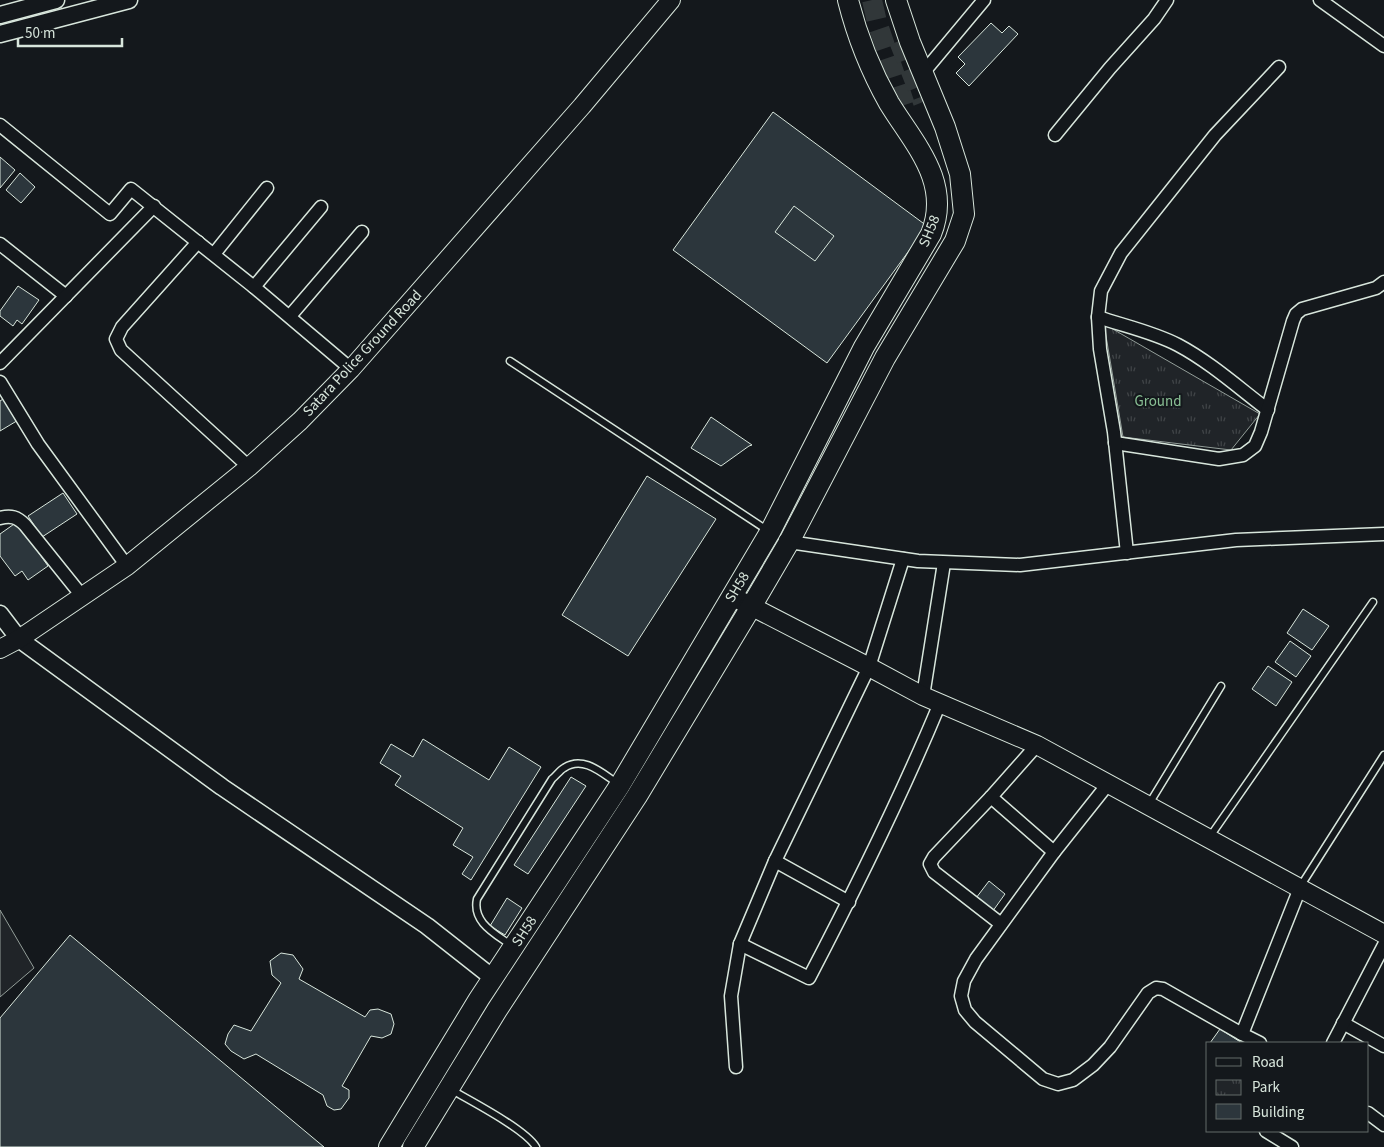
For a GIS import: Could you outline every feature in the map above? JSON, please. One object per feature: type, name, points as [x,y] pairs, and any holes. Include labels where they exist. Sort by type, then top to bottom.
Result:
[{"type":"main road","name":"Satara Police Ground Road","points":[[0,649],[127,566],[249,467],[300,421],[351,369],[576,114],[671,0]]},
{"type":"main road","name":"SH58","points":[[629,790],[731,596],[770,532],[864,346],[931,234],[938,213],[938,194],[930,171],[917,144],[889,102],[869,62],[854,26],[848,0]]},
{"type":"main road","name":"SH58","points":[[413,1147],[449,1088],[522,953],[751,607],[789,542],[885,358],[955,241],[964,214],[960,174],[945,127],[910,42],[896,0]]},
{"type":"main road","points":[[917,144],[915,105],[960,174]]},
{"type":"main road","points":[[898,291],[918,303]]},
{"type":"main road","points":[[731,596],[869,666],[923,696],[1037,745],[1384,934]]},
{"type":"main road","name":"SH58","points":[[389,1147],[493,978],[522,953]]},
{"type":"street","points":[[0,15],[56,0]]},
{"type":"street","points":[[0,34],[129,0]]},
{"type":"street","points":[[923,73],[984,0]]},
{"type":"street","points":[[1055,135],[1110,68],[1154,19],[1167,0]]},
{"type":"street","points":[[1320,0],[1384,46]]},
{"type":"street","points":[[1127,552],[1115,443],[1100,349],[1098,317],[1101,291],[1121,253],[1215,135],[1279,67]]},
{"type":"street","points":[[0,125],[110,214],[131,189],[290,316],[351,369]]},
{"type":"street","points":[[214,254],[267,188]]},
{"type":"street","points":[[0,363],[154,206]]},
{"type":"street","points":[[254,287],[321,207]]},
{"type":"street","points":[[290,316],[362,232]]},
{"type":"street","points":[[198,242],[122,327],[116,338],[121,350],[249,467]]},
{"type":"street","points":[[0,244],[66,296]]},
{"type":"street","points":[[1115,443],[1219,459],[1243,455],[1255,446],[1261,432],[1296,314],[1302,310],[1376,288],[1384,282]]},
{"type":"street","points":[[1098,317],[1177,345],[1205,362],[1268,410]]},
{"type":"street","points":[[0,382],[38,444],[127,566]]},
{"type":"street","points":[[0,518],[8,516],[17,518],[25,525],[82,596]]},
{"type":"street","points":[[770,532],[789,542],[903,559],[944,563],[1020,565],[1236,540],[1384,534]]},
{"type":"street","points":[[736,1067],[731,996],[740,944],[775,861],[869,666],[903,559]]},
{"type":"street","points":[[923,696],[944,563]]},
{"type":"street","points":[[0,614],[19,638],[222,787],[428,926],[493,978]]},
{"type":"street","points":[[740,944],[809,978],[849,902],[917,758],[940,703]]},
{"type":"street","points":[[1001,924],[934,872],[930,864],[934,857],[1037,745]]},
{"type":"street","points":[[1108,784],[1054,852],[976,959],[964,981],[961,996],[966,1010],[975,1022],[1043,1079],[1058,1084],[1073,1080],[1093,1065],[1110,1047],[1148,993],[1156,988],[1163,988],[1258,1042]]},
{"type":"street","points":[[991,797],[1054,852]]},
{"type":"street","points":[[775,861],[849,902]]},
{"type":"street","points":[[1242,1034],[1300,888]]},
{"type":"street","points":[[1334,1042],[1384,945]]},
{"type":"street","points":[[1343,1023],[1384,1046]]},
{"type":"street","points":[[1369,1114],[1384,1126]]},
{"type":"street","points":[[1268,1132],[1292,1147]]},
{"type":"lane","points":[[510,361],[770,532]]},
{"type":"lane","points":[[1208,839],[1373,602]]},
{"type":"lane","points":[[1149,805],[1221,686]]},
{"type":"lane","points":[[1300,888],[1384,755]]},
{"type":"lane","points":[[522,953],[482,924],[477,916],[475,906],[477,899],[552,779],[564,768],[577,762],[594,767],[629,790]]},
{"type":"lane","points":[[449,1088],[507,1122],[532,1140],[536,1147]]},
{"type":"green space","name":"Ground","points":[[1104,324],[1260,414],[1231,450],[1123,437]]},
{"type":"green space","points":[[0,910],[34,968],[0,997]]},
{"type":"building","points":[[991,23],[1002,33],[1009,26],[1018,34],[969,86],[956,73],[965,64],[958,57]]},
{"type":"building","points":[[773,112],[927,226],[827,363],[673,250]]},
{"type":"building","points":[[0,157],[15,170],[0,188]]},
{"type":"building","points":[[20,173],[35,187],[21,203],[6,190]]},
{"type":"building","points":[[794,206],[834,236],[815,261],[775,232]]},
{"type":"building","points":[[18,286],[39,300],[22,324],[17,320],[13,326],[0,316],[0,311]]},
{"type":"building","points":[[6,397],[20,419],[0,431],[0,401]]},
{"type":"building","points":[[711,417],[752,445],[721,466],[691,448]]},
{"type":"building","points":[[647,476],[716,519],[628,656],[562,615]]},
{"type":"building","points":[[63,493],[77,514],[42,537],[28,516]]},
{"type":"building","points":[[17,522],[48,566],[28,580],[22,571],[15,576],[0,556],[0,534]]},
{"type":"building","points":[[1303,609],[1329,626],[1312,650],[1287,633]]},
{"type":"building","points":[[1290,641],[1311,656],[1296,677],[1275,662]]},
{"type":"building","points":[[1268,666],[1292,682],[1276,706],[1252,689]]},
{"type":"building","points":[[423,739],[489,780],[509,747],[541,767],[471,880],[462,874],[473,857],[453,845],[463,828],[395,785],[401,776],[380,763],[391,744],[413,757]]},
{"type":"building","points":[[571,777],[586,786],[528,874],[514,865]]},
{"type":"building","points":[[989,881],[1005,894],[990,915],[973,902]]},
{"type":"building","points":[[507,898],[522,908],[505,935],[490,926]]},
{"type":"building","points":[[70,935],[324,1147],[0,1147],[0,1018]]},
{"type":"building","points":[[281,953],[293,955],[303,969],[299,979],[365,1017],[370,1010],[378,1009],[391,1014],[394,1024],[391,1034],[382,1038],[371,1036],[342,1086],[349,1090],[349,1098],[341,1109],[334,1110],[327,1106],[323,1095],[256,1054],[244,1059],[231,1051],[225,1044],[228,1034],[234,1025],[251,1031],[281,983],[272,975],[270,961]]},
{"type":"building","points":[[1220,1029],[1240,1042],[1211,1042]]},
{"type":"tunnel","points":[[872,0],[877,22],[906,108]]},
{"type":"tunnel","points":[[899,41],[923,102]]}]
